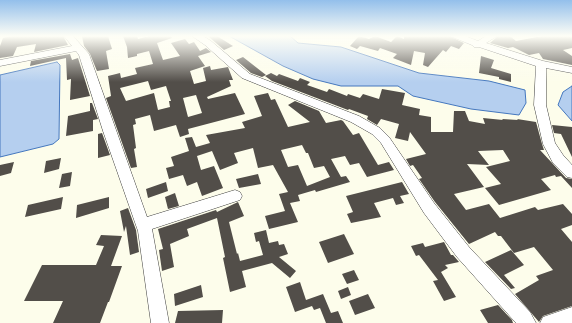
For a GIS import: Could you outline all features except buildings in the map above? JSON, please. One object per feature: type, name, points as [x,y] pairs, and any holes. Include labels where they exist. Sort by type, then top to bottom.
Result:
[{"type":"street","points":[[0,62],[61,51]]},
{"type":"street","points":[[81,51],[84,54],[109,131],[145,230],[160,323]]},
{"type":"street","points":[[217,51],[246,76],[355,119],[386,140],[429,208],[463,252],[527,323]]},
{"type":"street","points":[[497,51],[541,64],[572,70]]},
{"type":"street","points":[[541,64],[540,105],[543,123],[549,144],[558,159],[572,173]]},
{"type":"street","points":[[142,225],[235,196]]},
{"type":"street","points":[[549,323],[572,316]]},
{"type":"water","points":[[256,51],[353,51],[419,73],[489,81],[525,90],[526,103],[519,115],[471,109],[413,96],[398,86],[341,86],[313,79],[283,66]]},
{"type":"water","points":[[57,62],[60,65],[59,139],[53,144],[0,157],[0,75]]},
{"type":"water","points":[[572,86],[572,121],[558,105],[563,92]]}]
